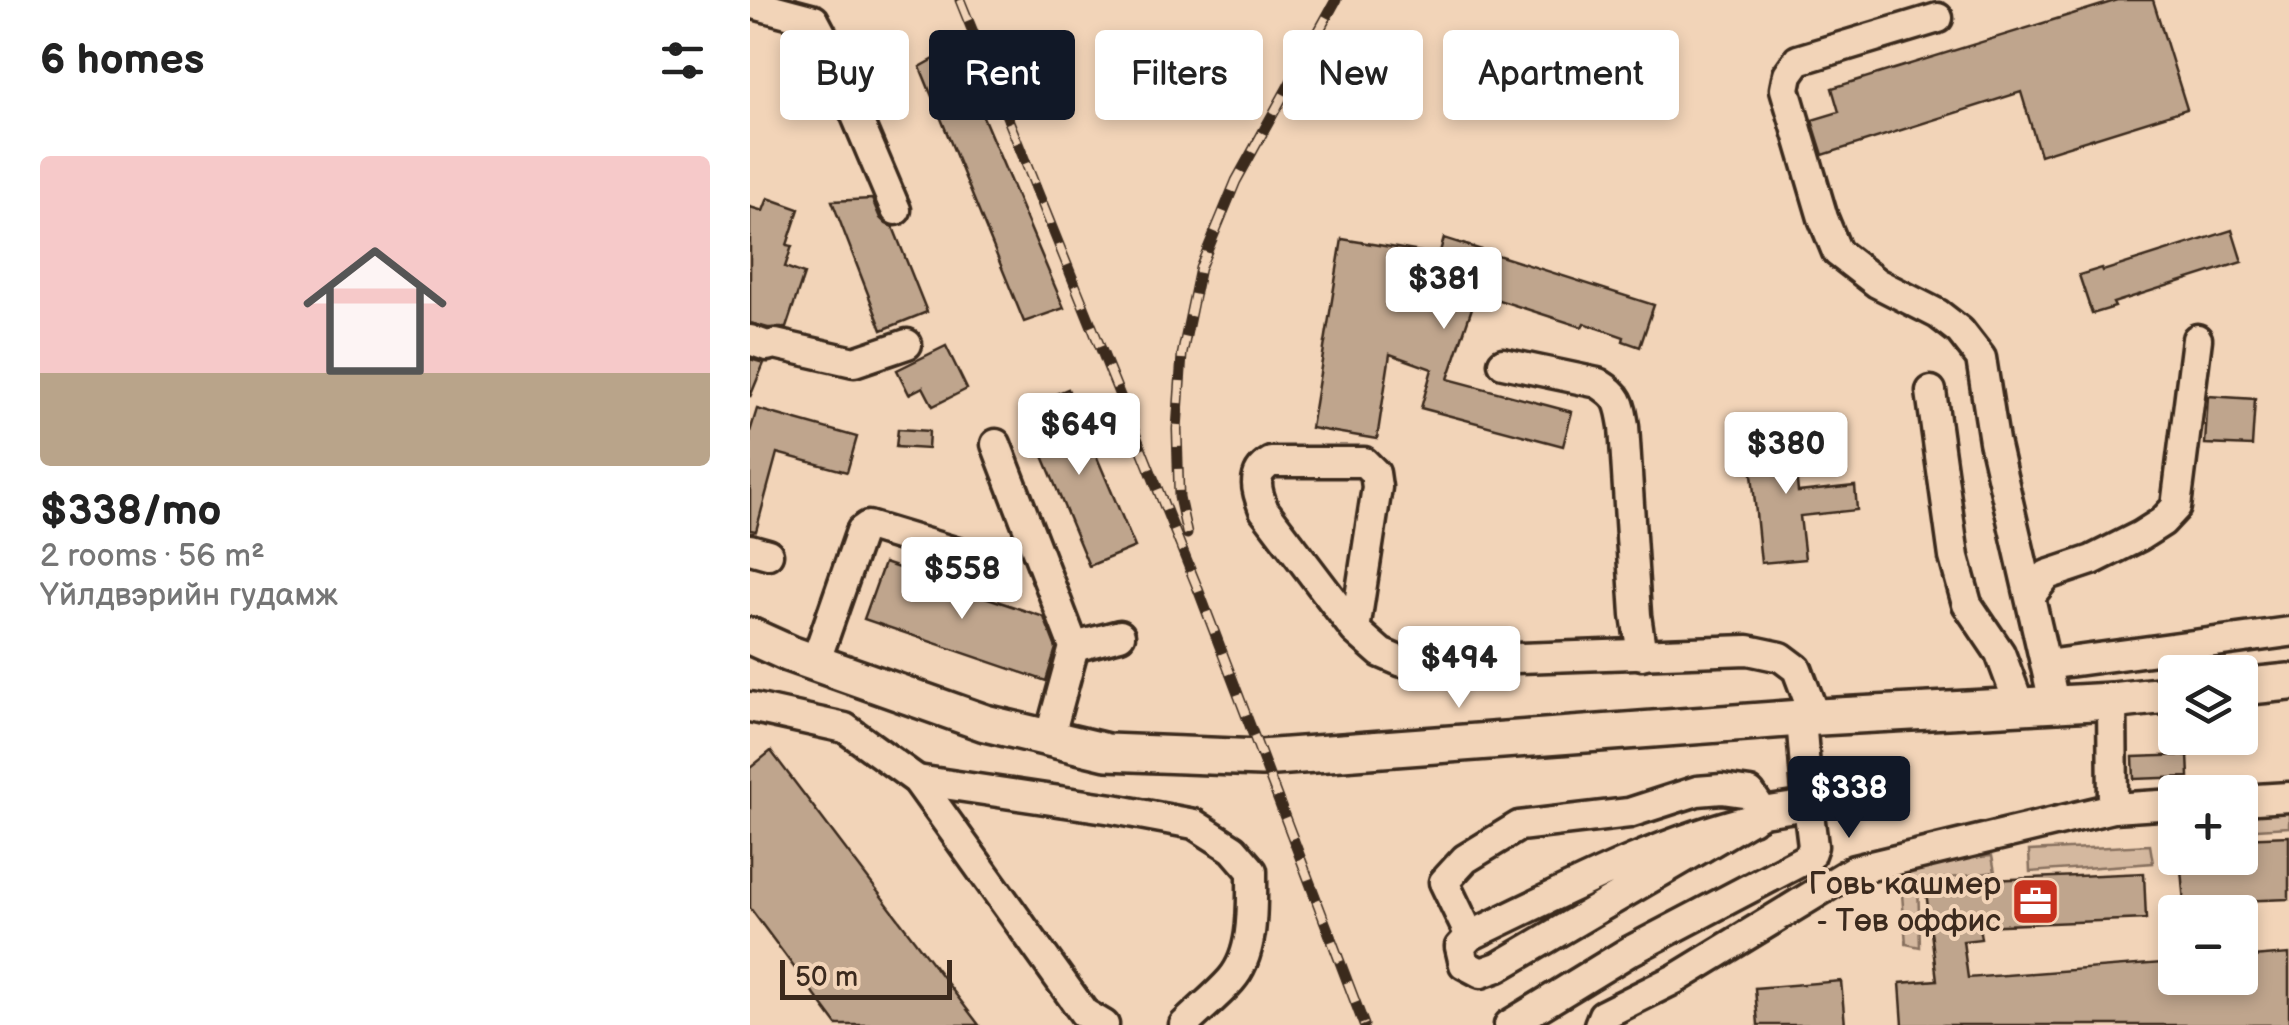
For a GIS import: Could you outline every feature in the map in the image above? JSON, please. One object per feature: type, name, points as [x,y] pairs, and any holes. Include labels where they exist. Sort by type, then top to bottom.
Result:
[{"type":"main road","points":[[750,636],[790,654],[986,723],[1106,752],[1261,758],[1808,717],[2158,696]]},
{"type":"main road","points":[[2258,685],[2289,682]]},
{"type":"street","points":[[750,3],[814,20],[896,210]]},
{"type":"street","points":[[1938,18],[1798,60],[1788,74],[1786,89],[1823,218],[1837,252],[1877,282],[1938,314],[1960,331],[1981,358],[1994,442],[2054,702]]},
{"type":"street","points":[[2030,594],[2047,575],[2092,560],[2140,536],[2176,508],[2197,338]]},
{"type":"street","points":[[750,340],[854,362],[908,344]]},
{"type":"street","points":[[1504,363],[1598,383],[1620,402],[1642,655]]},
{"type":"street","points":[[1931,391],[1954,556],[1967,604],[2000,653],[2019,704]]},
{"type":"street","points":[[996,444],[1074,647],[1049,738]]},
{"type":"street","points":[[1355,630],[1376,473],[1364,462],[1271,462],[1258,474],[1257,490],[1264,510],[1355,630],[1381,653],[1402,662],[1748,650],[1781,657],[1798,669],[1808,717],[1808,805],[1813,846],[1809,856],[1630,951],[1509,1025]]},
{"type":"street","points":[[815,663],[861,531],[868,526],[994,564]]},
{"type":"street","points":[[2046,665],[2289,632]]},
{"type":"street","points":[[1074,647],[1120,635]]},
{"type":"street","points":[[2112,701],[2112,808]]},
{"type":"street","points":[[750,708],[845,728],[917,780],[1084,1013],[1104,1025]]},
{"type":"street","points":[[917,780],[1194,824],[1234,850],[1252,871],[1252,913],[1245,956],[1233,978],[1184,1025]]},
{"type":"street","points":[[1470,936],[1444,882],[1465,858],[1519,826],[1629,812],[1697,791],[1722,788],[1750,793],[1758,816]]},
{"type":"street","points":[[2258,799],[2289,797]]},
{"type":"street","points":[[1758,816],[1498,967],[1481,973],[1464,964],[1460,947],[1470,936],[1623,864],[1715,828],[1758,816],[1808,805]]},
{"type":"street","points":[[1599,1025],[1603,1016],[1677,978],[1854,870],[2112,808],[2158,805]]},
{"type":"street","points":[[1500,922],[1516,955]]},
{"type":"shaded area","points":[[2289,808],[2289,827],[2258,829],[2258,809]]},
{"type":"shaded area","points":[[2150,845],[2153,863],[2030,872],[2029,851]]},
{"type":"shaded area","points":[[1992,856],[1995,872],[1918,882],[1920,947],[1906,944],[1901,881],[1911,863]]},
{"type":"building","points":[[2118,0],[2153,0],[2187,109],[2040,155],[2021,92],[1823,155],[1812,120],[1839,112],[1832,88]]},
{"type":"building","points":[[929,62],[929,89],[920,67]]},
{"type":"building","points":[[942,120],[984,120],[1064,308],[1024,322]]},
{"type":"building","points":[[768,198],[799,209],[787,245],[792,246],[785,267],[804,274],[786,328],[750,323],[750,207],[763,211]]},
{"type":"building","points":[[872,199],[880,218],[893,227],[927,312],[882,330],[832,201]]},
{"type":"building","points":[[2232,230],[2242,262],[2113,303],[2115,307],[2092,314],[2079,275]]},
{"type":"building","points":[[1444,238],[1654,305],[1640,347],[1584,323],[1582,327],[1477,293],[1448,379],[1572,412],[1563,446],[1421,408],[1432,369],[1390,354],[1377,439],[1311,428],[1342,239],[1439,255]]},
{"type":"building","points":[[946,346],[967,389],[933,406],[923,387],[909,394],[897,370]]},
{"type":"building","points":[[750,359],[764,363],[750,397]]},
{"type":"building","points":[[1068,389],[1135,547],[1089,566],[1023,408]]},
{"type":"building","points":[[2208,396],[2255,399],[2252,446],[2205,444]]},
{"type":"building","points":[[757,409],[857,437],[847,472],[777,453],[756,531],[750,530],[750,432]]},
{"type":"building","points":[[898,429],[929,431],[928,449],[896,447]]},
{"type":"building","points":[[1792,430],[1798,492],[1855,486],[1857,510],[1800,516],[1805,559],[1761,563],[1748,434]]},
{"type":"building","points":[[884,563],[1044,617],[1056,648],[1046,681],[864,619]]},
{"type":"building","points":[[771,751],[979,1025],[837,1025],[750,908],[750,768]]},
{"type":"building","points":[[2188,755],[2189,775],[2134,779],[2133,757]]},
{"type":"building","points":[[2289,836],[2289,899],[2183,895],[2182,875],[2258,875],[2258,837]]},
{"type":"building","points":[[2144,873],[2146,919],[1979,926],[1981,939],[1963,941],[1968,978],[2158,963],[2158,995],[2258,995],[2258,957],[2289,954],[2289,1025],[1903,1025],[1900,983],[1937,980],[1925,883]]},
{"type":"building","points":[[1841,981],[1845,1025],[1758,1025],[1755,988]]},
{"type":"railway","points":[[960,0],[1198,589],[1364,1025]]},
{"type":"railway","points":[[1187,534],[1179,497],[1177,429],[1182,355],[1200,268],[1236,181],[1336,0]]},
{"type":"place","name":"Говь кашмер - Төв оффис","points":[[2036,901]]}]
